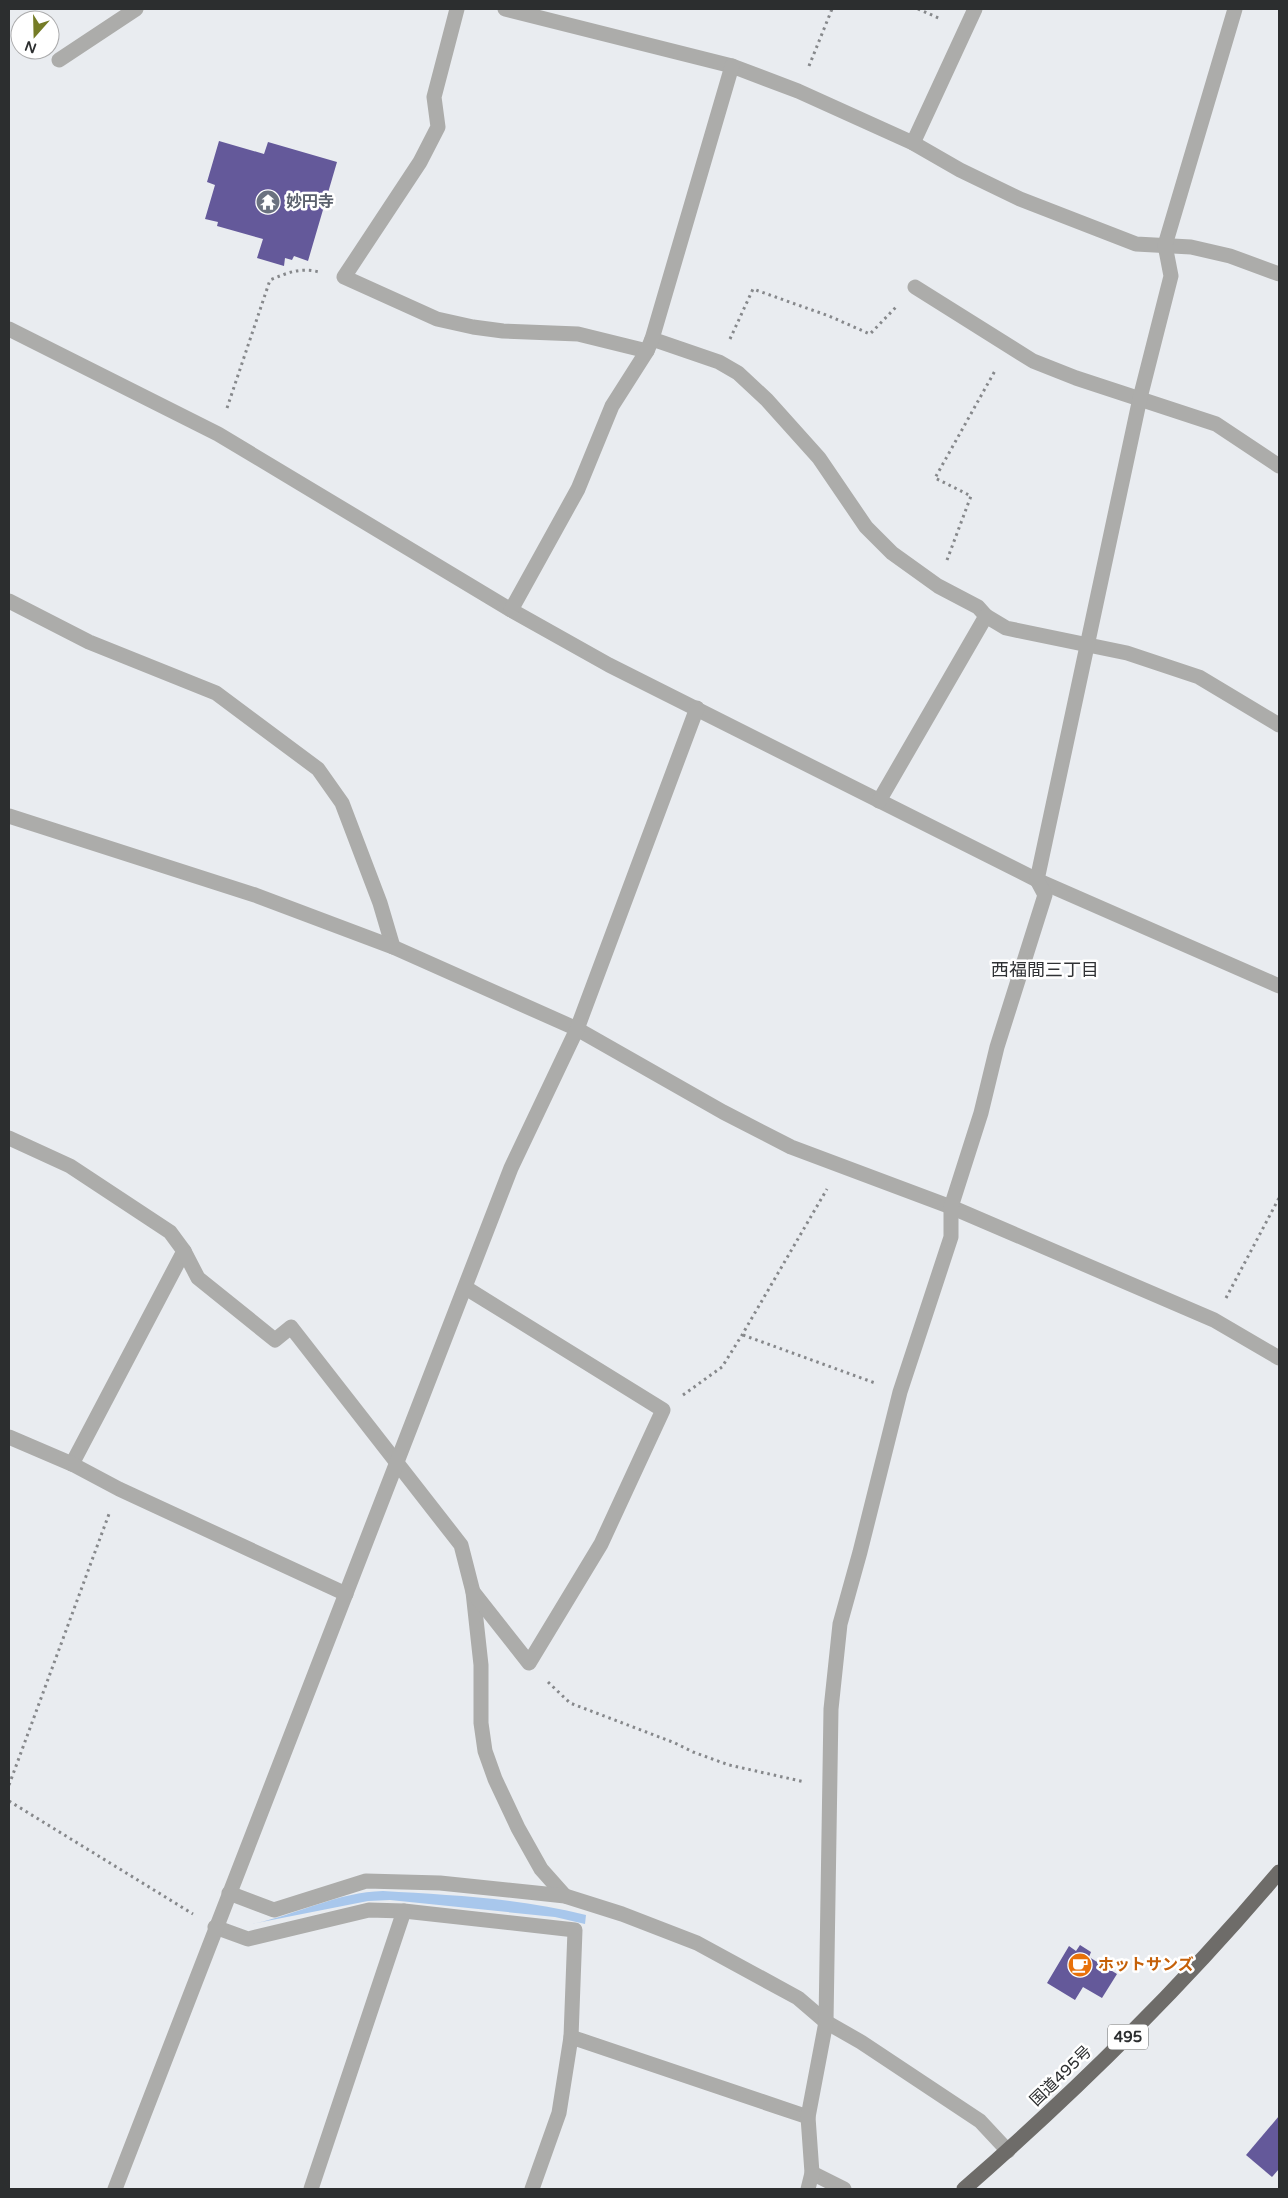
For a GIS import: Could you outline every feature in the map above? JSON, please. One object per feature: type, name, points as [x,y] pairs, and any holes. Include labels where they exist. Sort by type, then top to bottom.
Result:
[{"type":"highway","name":"国道495号","points":[[964,2189],[1008,2151],[1149,2016],[1233,1927],[1279,1872]]},
{"type":"street","points":[[60,59],[136,9]]},
{"type":"street","points":[[457,9],[434,97],[438,127],[420,162],[344,277],[438,319],[473,327],[503,331],[578,334],[650,345],[720,362],[738,373],[780,414],[819,458],[866,527],[892,554],[938,586],[978,607],[986,616],[1006,628],[1127,653],[1198,677],[1279,725]]},
{"type":"street","points":[[505,9],[732,66],[798,91],[913,143],[960,170],[1020,198],[1136,244],[1191,247],[1230,256],[1279,274]]},
{"type":"street","points":[[913,143],[975,9]]},
{"type":"street","points":[[808,2189],[812,2173],[808,2116],[826,2022],[830,1709],[840,1624],[900,1392],[951,1236],[951,1207],[981,1113],[996,1046],[1045,894],[1037,880],[1140,398],[1171,276],[1164,245],[1235,9]]},
{"type":"street","points":[[511,610],[578,490],[612,406],[650,345],[732,66]]},
{"type":"street","points":[[915,287],[1033,361],[1076,378],[1216,424],[1279,466]]},
{"type":"street","points":[[9,329],[218,434],[511,610],[609,665],[1037,880],[1279,986]]},
{"type":"street","points":[[9,601],[89,642],[216,693],[318,769],[342,803],[380,903],[393,947]]},
{"type":"street","points":[[879,801],[986,616]]},
{"type":"street","points":[[115,2189],[215,1927],[397,1465],[511,1168],[577,1029],[697,708]]},
{"type":"street","points":[[9,816],[255,895],[393,947],[577,1029],[723,1112],[791,1147],[951,1207],[1214,1320],[1279,1358]]},
{"type":"street","points":[[9,1138],[70,1166],[170,1232],[184,1251],[198,1278],[274,1340],[291,1327],[460,1545],[473,1592],[481,1665],[481,1723],[485,1750],[495,1779],[518,1828],[541,1869],[565,1896]]},
{"type":"street","points":[[72,1464],[184,1251]]},
{"type":"street","points":[[466,1288],[663,1410],[601,1544],[529,1663],[473,1592]]},
{"type":"street","points":[[9,1437],[72,1464],[119,1489],[346,1594]]},
{"type":"street","points":[[229,1894],[274,1910],[366,1881],[440,1883],[565,1896],[622,1914],[697,1943],[798,1998],[826,2022],[861,2042],[980,2121],[1008,2151]]},
{"type":"street","points":[[215,1927],[248,1939],[369,1910],[575,1930],[571,2038],[559,2113],[532,2189]]},
{"type":"street","points":[[311,2189],[404,1912]]},
{"type":"street","points":[[571,2038],[808,2116]]},
{"type":"street","points":[[812,2173],[844,2189]]},
{"type":"path","points":[[798,91],[832,9]]},
{"type":"path","points":[[218,434],[270,280],[304,268],[344,277]]},
{"type":"path","points":[[720,362],[753,289],[830,316],[870,334],[915,287]]},
{"type":"path","points":[[938,586],[971,496],[935,478],[1008,347]]},
{"type":"path","points":[[663,1410],[722,1367],[841,1166]]},
{"type":"path","points":[[1214,1320],[1279,1198]]},
{"type":"path","points":[[742,1335],[900,1392]]},
{"type":"path","points":[[9,1785],[119,1489]]},
{"type":"path","points":[[529,1663],[570,1703],[729,1766],[830,1787]]},
{"type":"path","points":[[9,1801],[215,1927]]},
{"type":"shaded area","points":[[383,1891],[485,1898],[561,1909],[586,1915],[585,1924],[555,1917],[390,1900],[368,1901],[252,1924],[350,1895]]},
{"type":"building","name":"妙円寺","points":[[219,141],[264,154],[268,142],[337,162],[308,261],[294,256],[292,260],[285,258],[284,266],[257,258],[263,239],[217,226],[218,222],[205,219],[215,185],[207,182]]},
{"type":"building","name":"ホットサンズ","points":[[1080,1945],[1091,1952],[1089,1957],[1117,1974],[1102,1998],[1083,1987],[1075,2000],[1047,1983],[1069,1946],[1076,1951]]},
{"type":"building","points":[[1279,2116],[1279,2169],[1272,2177],[1246,2155]]},
{"type":"place","name":"妙円寺","points":[[268,202]]},
{"type":"place","name":"ホットサンズ","points":[[1080,1965]]},
{"type":"district","name":"西福間三丁目","points":[[1045,970]]}]
